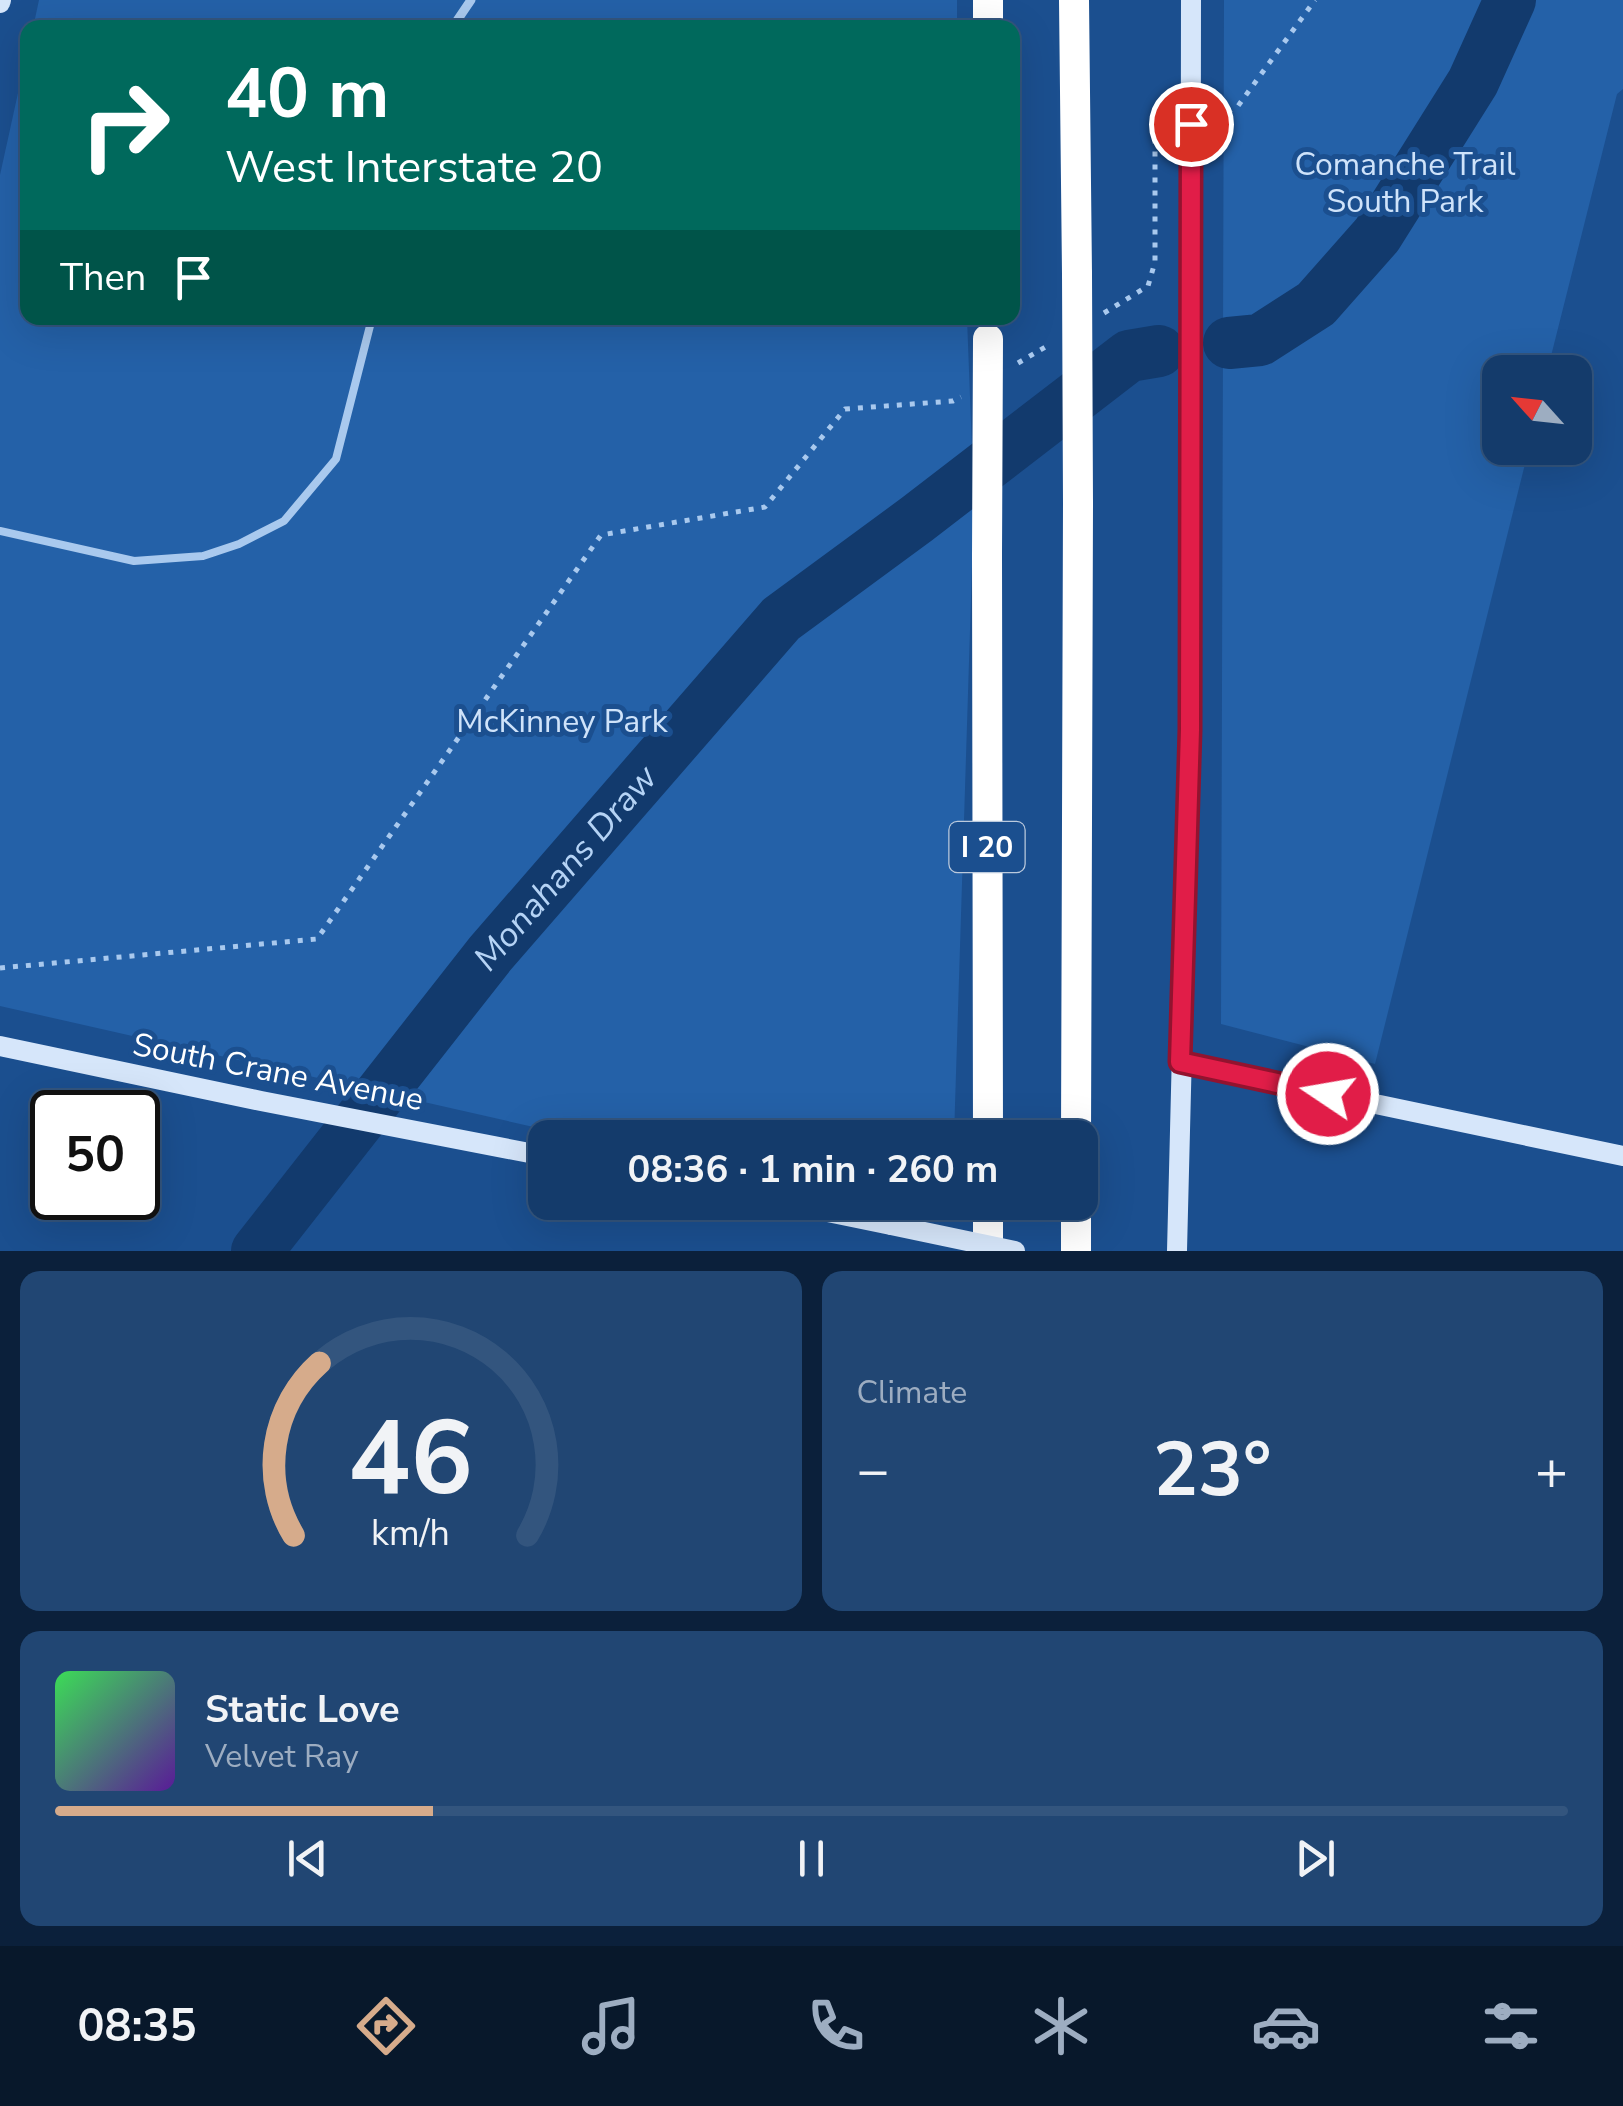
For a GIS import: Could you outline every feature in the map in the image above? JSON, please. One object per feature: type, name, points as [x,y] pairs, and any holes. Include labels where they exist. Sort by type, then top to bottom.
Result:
[{"type":"highway","points":[[1074,0],[1078,274],[1076,1120]]},
{"type":"highway","name":"I 20","points":[[988,328],[988,1120]]},
{"type":"highway","points":[[988,1220],[988,1251]]},
{"type":"highway","points":[[1076,1220],[1076,1251]]},
{"type":"main road","points":[[1178,1251],[1190,730],[1191,0]]},
{"type":"main road","name":"South Crane Avenue","points":[[0,1046],[528,1153]]},
{"type":"main road","points":[[1180,1062],[1623,1156]]},
{"type":"main road","points":[[867,1220],[1015,1251]]},
{"type":"lane","points":[[0,532],[134,562],[203,556],[239,544],[284,521],[336,459],[370,325]]},
{"type":"path","points":[[1099,316],[1148,286],[1155,262],[1155,121],[1210,122],[1238,106],[1316,0]]},
{"type":"path","points":[[1018,364],[1050,345]]},
{"type":"path","points":[[0,968],[317,939],[601,535],[766,506],[845,410],[953,401],[969,392]]},
{"type":"green space","points":[[39,0],[957,0],[957,20],[35,20]]},
{"type":"green space","name":"Comanche Trail South Park","points":[[1224,0],[1623,0],[1623,89],[1617,94],[1551,355],[1482,355],[1482,465],[1525,465],[1375,1064],[1221,1024]]},
{"type":"green space","name":"McKinney Park","points":[[20,84],[20,325],[967,325],[974,503],[955,1120],[528,1120],[528,1126],[0,1006],[0,175]]},
{"type":"waterway","name":"Monahans Draw","points":[[1229,343],[1260,340],[1316,304],[1377,235],[1473,82],[1510,0]]},
{"type":"waterway","name":"Monahans Draw","points":[[257,1251],[490,954],[781,619],[1129,356],[1159,351]]},
{"type":"route","points":[[1191,124],[1190,730],[1180,1062],[1328,1094]]}]
